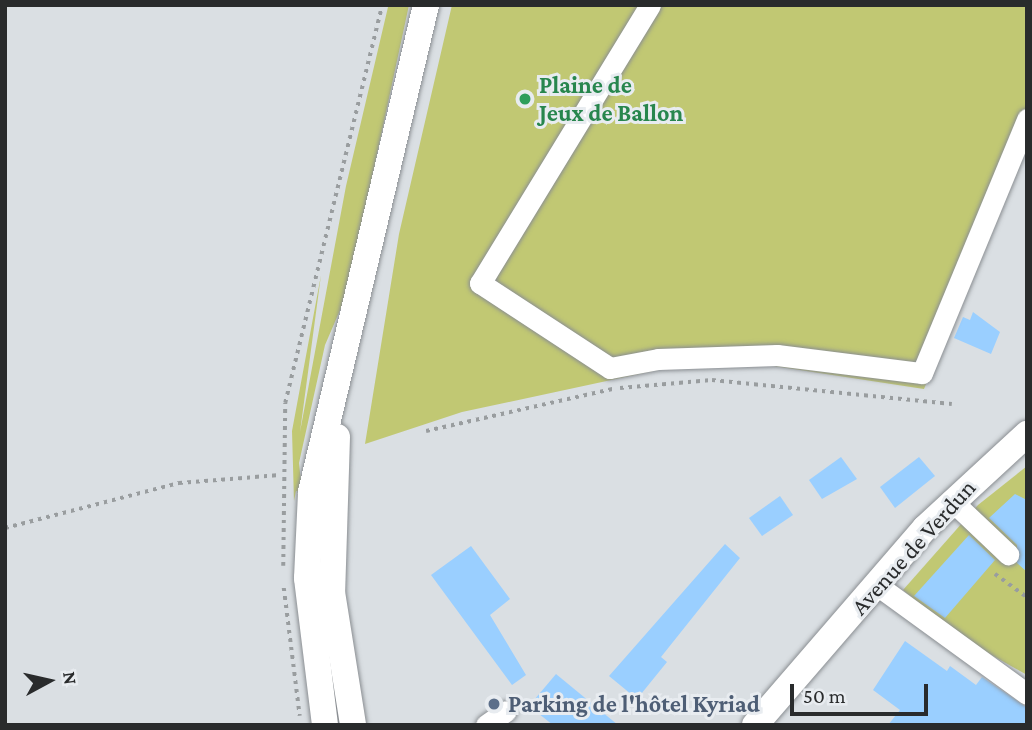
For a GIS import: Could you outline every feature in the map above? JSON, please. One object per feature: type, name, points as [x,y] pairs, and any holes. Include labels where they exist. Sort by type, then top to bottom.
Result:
[{"type":"main road","points":[[325,725],[310,627],[306,529],[327,412],[337,390],[426,5]]},
{"type":"main road","points":[[337,390],[332,592],[354,725]]},
{"type":"main road","name":"Avenue de Verdun","points":[[755,725],[808,669],[951,500],[1027,434]]},
{"type":"main road","name":"Avenue de Verdun","points":[[770,725],[808,669]]},
{"type":"lane","points":[[650,5],[480,284],[610,368],[657,359],[777,355],[922,373],[1027,119]]},
{"type":"lane","points":[[951,500],[1008,554]]},
{"type":"lane","points":[[877,585],[1027,694]]},
{"type":"lane","points":[[486,725],[506,711]]},
{"type":"path","points":[[5,528],[180,483],[281,475],[285,403],[314,269],[382,5]]},
{"type":"path","points":[[426,431],[596,391],[712,380],[952,404]]},
{"type":"path","points":[[995,574],[1027,597]]},
{"type":"green space","points":[[409,5],[347,294],[325,345],[299,463],[302,492],[296,491],[294,501],[292,431],[321,275],[300,432],[346,186],[388,7]]},
{"type":"green space","points":[[452,5],[1027,5],[1027,135],[924,389],[754,363],[667,368],[462,412],[365,444],[399,234]]},
{"type":"green space","points":[[1027,466],[1027,675],[958,636],[903,590],[978,505]]},
{"type":"building","points":[[973,312],[1000,332],[991,354],[954,338],[963,317],[970,320]]},
{"type":"building","points":[[841,457],[857,479],[822,499],[809,480]]},
{"type":"building","points":[[919,457],[935,476],[895,508],[880,487]]},
{"type":"building","points":[[1015,494],[1027,500],[1027,572],[1017,563],[1017,545],[989,518]]},
{"type":"building","points":[[780,496],[793,515],[762,536],[749,518]]},
{"type":"building","points":[[969,535],[995,560],[945,618],[914,596]]},
{"type":"building","points":[[725,544],[740,558],[661,657],[667,662],[637,699],[609,676]]},
{"type":"building","points":[[471,546],[510,599],[490,615],[526,675],[512,685],[431,575]]},
{"type":"building","points":[[905,641],[947,671],[950,666],[976,685],[982,677],[1026,707],[1027,725],[888,725],[900,710],[873,690]]},
{"type":"building","points":[[556,674],[618,725],[553,725],[529,706]]},
{"type":"place","name":"Plaine de Jeux de Ballon","points":[[525,99]]},
{"type":"place","name":"Parking de l'hôtel Kyriad","points":[[494,704]]}]
